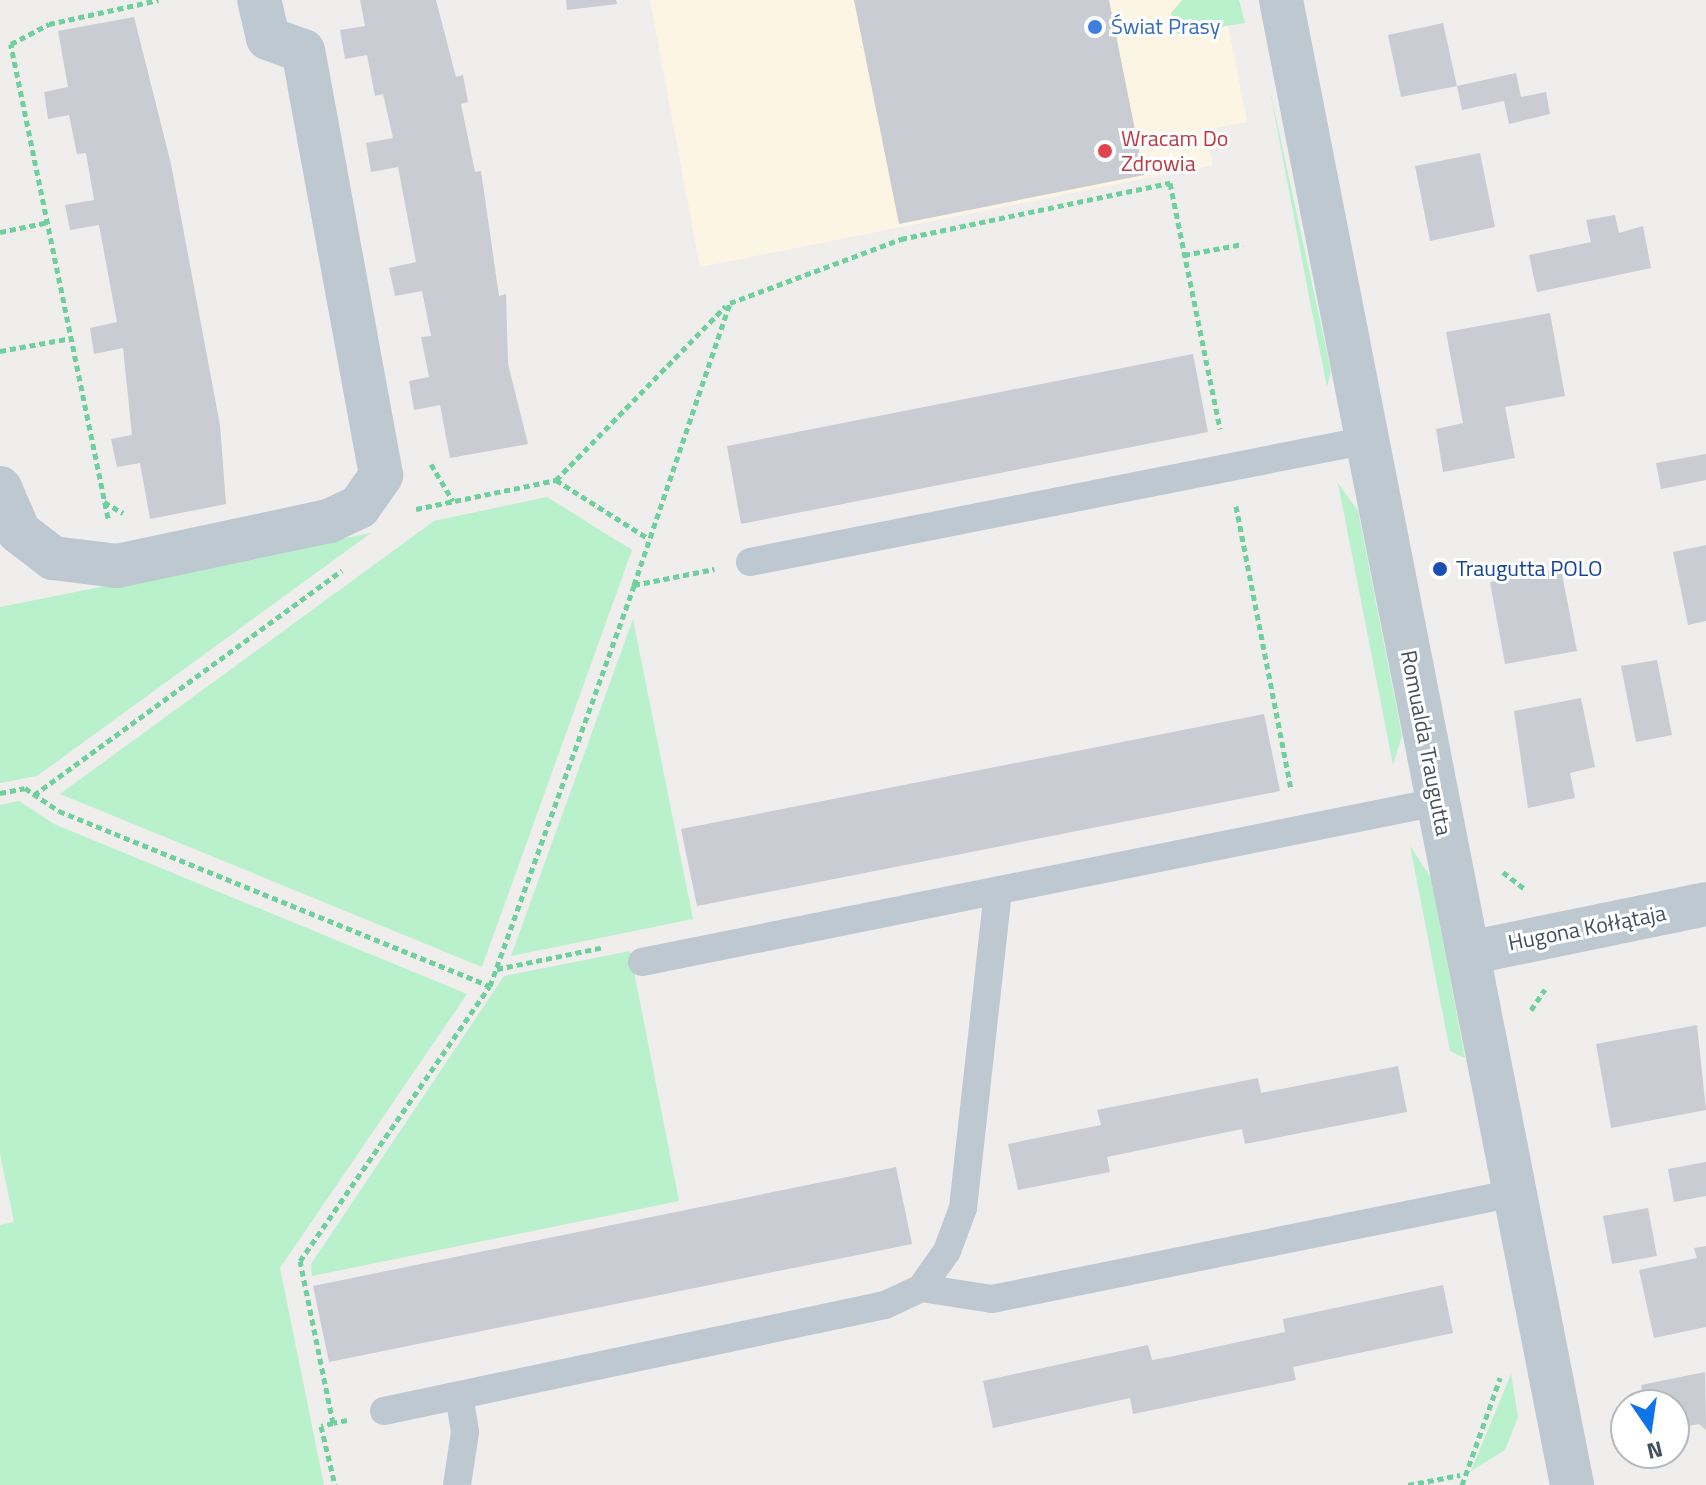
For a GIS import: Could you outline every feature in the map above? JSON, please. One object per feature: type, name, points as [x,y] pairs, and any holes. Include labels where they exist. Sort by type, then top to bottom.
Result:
[{"type":"street","points":[[0,488],[19,532],[53,558],[117,566],[329,521],[359,507],[381,475],[381,448],[303,51],[268,38],[259,0]]},
{"type":"street","name":"Romualda Traugutta","points":[[1281,0],[1572,1485]]},
{"type":"street","name":"Hugona Kołłątaja","points":[[1468,953],[1706,904]]},
{"type":"lane","points":[[750,562],[1368,440]]},
{"type":"lane","points":[[642,962],[1437,802]]},
{"type":"lane","points":[[384,1411],[885,1305],[921,1288],[947,1251],[963,1208],[998,892]]},
{"type":"lane","points":[[921,1288],[992,1299],[1515,1193]]},
{"type":"lane","points":[[457,1485],[465,1432],[459,1395]]},
{"type":"path","points":[[117,566],[11,44],[49,24],[158,0]]},
{"type":"path","points":[[359,507],[375,518],[556,480],[730,303],[901,239],[1170,183],[1299,832]]},
{"type":"path","points":[[0,232],[49,222]]},
{"type":"path","points":[[1184,255],[1243,244]]},
{"type":"path","points":[[333,1423],[300,1261],[490,986],[634,585],[730,303]]},
{"type":"path","points":[[0,351],[72,338]]},
{"type":"path","points":[[556,480],[649,539]]},
{"type":"path","points":[[417,515],[430,506]]},
{"type":"path","points":[[34,795],[354,562]]},
{"type":"path","points":[[634,585],[750,562]]},
{"type":"path","points":[[0,793],[25,788],[34,795],[490,986]]},
{"type":"path","points":[[496,969],[638,940],[642,962]]},
{"type":"path","points":[[335,1485],[321,1426],[384,1411]]},
{"type":"path","points":[[1408,1485],[1460,1475],[1462,1485]]},
{"type":"shaded area","points":[[650,0],[1223,0],[1247,122],[1205,130],[1213,165],[700,267]]},
{"type":"green space","points":[[1182,0],[1239,0],[1245,23],[1177,34],[1171,13]]},
{"type":"green space","points":[[1269,86],[1331,371],[1327,387],[1312,312]]},
{"type":"green space","points":[[1338,483],[1358,511],[1402,736],[1393,765]]},
{"type":"green space","points":[[547,497],[632,550],[482,967],[60,794],[434,521]]},
{"type":"green space","points":[[371,533],[37,776],[0,783],[0,607]]},
{"type":"green space","points":[[633,619],[693,919],[511,956]]},
{"type":"green space","points":[[19,801],[54,824],[467,994],[280,1268],[324,1485],[0,1485],[0,1225],[14,1222],[0,1154],[0,805]]},
{"type":"green space","points":[[1410,846],[1431,878],[1465,1058],[1450,1051]]},
{"type":"green space","points":[[630,951],[679,1201],[312,1276],[311,1264],[504,976]]},
{"type":"green space","points":[[1511,1374],[1518,1417],[1505,1450],[1471,1471]]},
{"type":"building","points":[[360,0],[436,0],[456,77],[463,75],[468,102],[461,104],[475,172],[481,171],[499,296],[506,294],[508,364],[528,444],[450,458],[440,405],[414,410],[409,381],[429,377],[421,337],[431,336],[422,291],[395,296],[389,268],[416,262],[398,167],[371,172],[366,143],[393,138],[383,94],[375,96],[367,55],[345,59],[340,30],[365,26]]},
{"type":"building","points":[[566,0],[616,0],[617,4],[567,10]]},
{"type":"building","points":[[854,0],[1109,0],[1144,175],[899,224]]},
{"type":"building","points":[[134,17],[171,164],[220,425],[226,504],[150,519],[140,463],[117,467],[111,439],[132,435],[123,348],[94,354],[90,328],[117,322],[99,225],[70,230],[65,205],[94,200],[86,153],[77,154],[69,115],[48,119],[44,92],[68,87],[58,31]]},
{"type":"building","points":[[1443,23],[1457,86],[1401,97],[1388,35]]},
{"type":"building","points":[[1516,73],[1521,97],[1546,92],[1550,114],[1509,124],[1504,101],[1462,110],[1457,86]]},
{"type":"building","points":[[1480,153],[1495,227],[1430,241],[1415,166]]},
{"type":"building","points":[[1615,215],[1619,233],[1643,226],[1651,268],[1537,292],[1529,255],[1591,242],[1586,220]]},
{"type":"building","points":[[1550,313],[1565,396],[1505,407],[1515,458],[1443,472],[1436,429],[1463,423],[1446,332]]},
{"type":"building","points":[[1193,354],[1208,432],[741,524],[727,446]]},
{"type":"building","points":[[1706,454],[1706,480],[1661,489],[1656,463]]},
{"type":"building","points":[[1706,545],[1706,621],[1688,625],[1673,552]]},
{"type":"building","points":[[1561,569],[1577,651],[1505,664],[1490,582]]},
{"type":"building","points":[[1657,660],[1672,735],[1636,742],[1621,666]]},
{"type":"building","points":[[1581,698],[1595,767],[1570,773],[1575,798],[1528,808],[1514,711]]},
{"type":"building","points":[[1264,714],[1280,791],[697,906],[681,829]]},
{"type":"building","points":[[1697,1025],[1706,1110],[1611,1128],[1596,1044]]},
{"type":"building","points":[[1398,1066],[1407,1112],[1245,1144],[1242,1129],[1107,1157],[1110,1172],[1018,1190],[1008,1144],[1101,1125],[1097,1110],[1258,1078],[1261,1093]]},
{"type":"building","points":[[1706,1162],[1706,1196],[1674,1202],[1668,1169]]},
{"type":"building","points":[[896,1167],[912,1244],[329,1362],[313,1286]]},
{"type":"building","points":[[1648,1208],[1657,1256],[1612,1264],[1603,1216]]},
{"type":"building","points":[[1706,1246],[1706,1327],[1654,1338],[1639,1270],[1697,1258],[1694,1248]]},
{"type":"building","points":[[1443,1285],[1453,1333],[1293,1367],[1296,1380],[1133,1414],[1130,1398],[993,1428],[983,1381],[1148,1345],[1152,1360],[1174,1356],[1285,1332],[1283,1319]]},
{"type":"building","points":[[1705,1372],[1706,1430],[1699,1424],[1690,1426],[1690,1389],[1642,1389],[1641,1385]]},
{"type":"place","name":"Świat Prasy","points":[[1095,27]]},
{"type":"place","name":"Wracam Do Zdrowia","points":[[1105,151]]},
{"type":"place","name":"Traugutta POLO","points":[[1440,569]]}]
